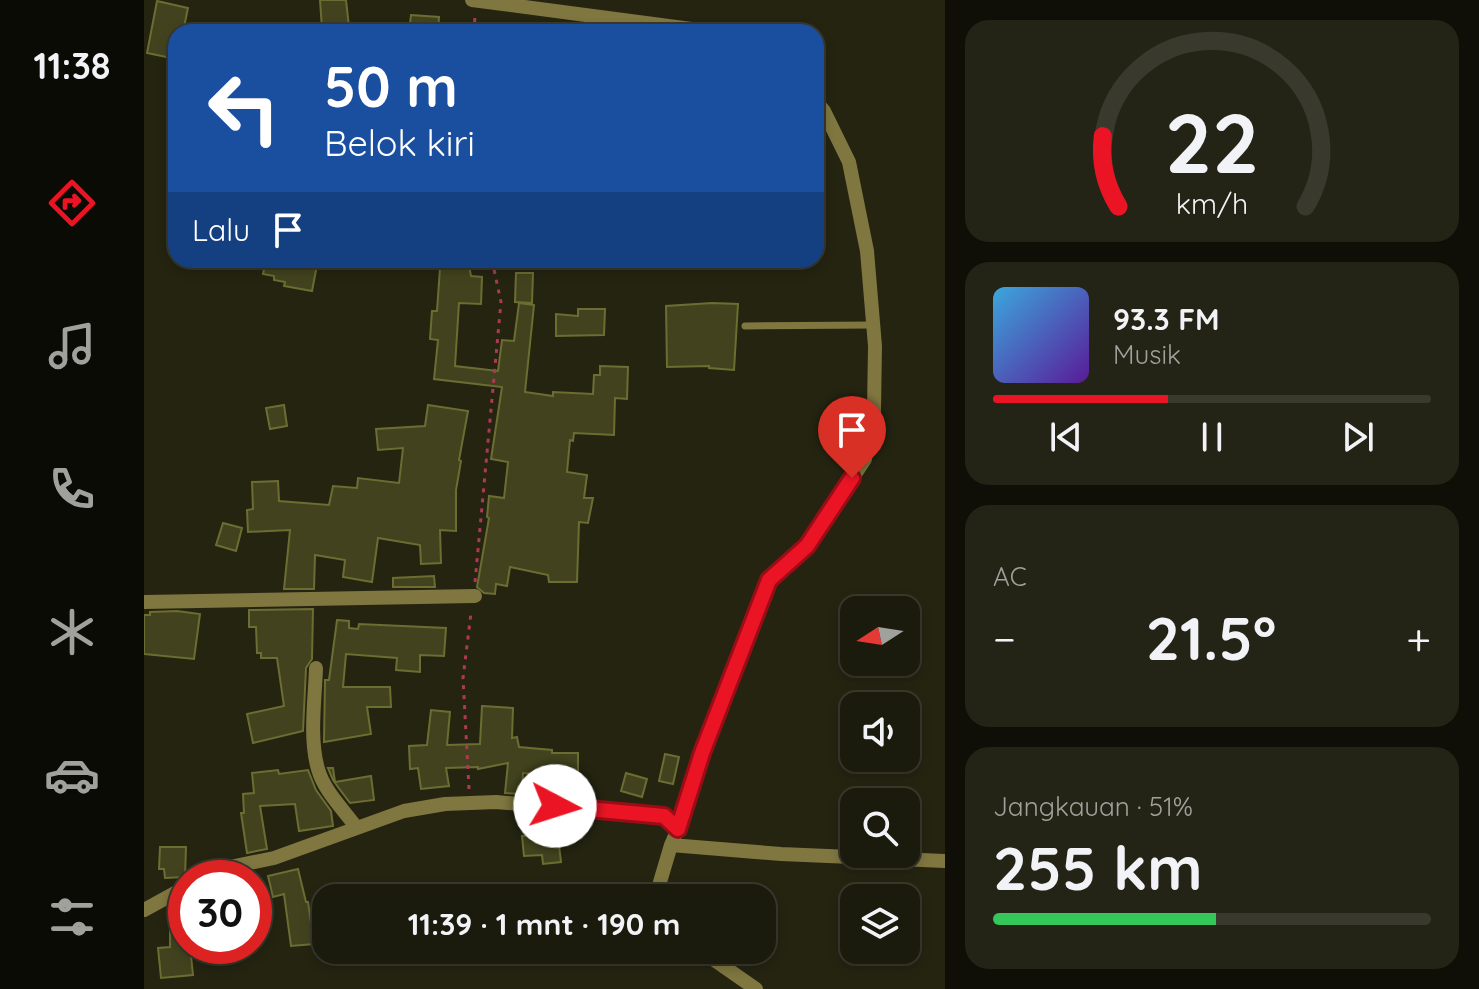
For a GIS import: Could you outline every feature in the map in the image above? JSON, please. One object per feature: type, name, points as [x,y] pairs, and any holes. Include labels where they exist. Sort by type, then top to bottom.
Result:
[{"type":"street","points":[[472,0],[654,24]]},
{"type":"street","points":[[660,884],[702,753],[769,580],[807,546],[865,459],[874,410],[874,325],[867,251],[849,162],[824,111]]},
{"type":"street","points":[[144,602],[475,596]]},
{"type":"street","points":[[316,668],[314,744],[318,771],[356,827]]},
{"type":"street","points":[[264,860],[404,811],[471,801],[664,816],[678,829]]},
{"type":"street","points":[[671,845],[781,854],[945,861]]},
{"type":"street","points":[[144,910],[168,897]]},
{"type":"street","points":[[720,964],[756,989]]},
{"type":"lane","points":[[745,326],[874,325]]},
{"type":"path","points":[[471,801],[463,678],[467,631],[475,596],[501,302],[494,268]]},
{"type":"building","points":[[320,0],[346,0],[349,24],[322,24]]},
{"type":"building","points":[[157,1],[188,8],[185,24],[168,24],[168,57],[147,53]]},
{"type":"building","points":[[411,15],[439,17],[439,24],[410,24]]},
{"type":"building","points":[[264,268],[316,268],[312,291],[284,286],[285,282],[263,274]]},
{"type":"building","points":[[440,268],[470,268],[471,276],[482,277],[481,304],[459,303],[455,366],[498,371],[502,340],[514,341],[519,303],[534,305],[525,392],[553,396],[553,392],[593,394],[594,375],[600,375],[600,366],[628,367],[627,399],[615,398],[614,435],[574,433],[573,441],[570,440],[567,472],[587,475],[584,498],[593,498],[588,523],[579,522],[577,582],[549,582],[548,575],[510,567],[507,586],[496,584],[495,594],[484,593],[477,587],[489,518],[489,496],[504,498],[508,462],[491,459],[502,387],[434,379],[438,340],[430,339],[432,311],[437,311]]},
{"type":"building","points":[[516,273],[533,273],[532,303],[515,302]]},
{"type":"building","points":[[738,304],[734,370],[709,366],[667,367],[666,306]]},
{"type":"building","points":[[578,309],[605,309],[604,335],[556,336],[556,314],[578,316]]},
{"type":"building","points":[[284,405],[287,426],[270,429],[266,408]]},
{"type":"building","points":[[428,405],[468,411],[456,490],[456,531],[440,530],[441,563],[421,564],[420,545],[378,538],[372,582],[343,577],[345,560],[315,555],[314,589],[284,589],[290,530],[248,532],[247,510],[253,509],[252,482],[278,481],[279,501],[329,505],[333,486],[357,488],[358,478],[399,483],[403,448],[378,450],[376,429],[425,426]]},
{"type":"building","points":[[223,523],[242,528],[236,551],[216,545]]},
{"type":"building","points":[[434,576],[435,587],[393,587],[393,578]]},
{"type":"building","points":[[313,609],[312,659],[306,668],[303,731],[253,743],[247,714],[284,706],[277,658],[261,658],[261,653],[257,653],[256,627],[249,627],[249,610]]},
{"type":"building","points":[[177,611],[200,614],[194,659],[144,654],[144,615]]},
{"type":"building","points":[[337,620],[349,621],[349,628],[358,629],[359,624],[446,628],[444,656],[420,655],[420,672],[396,670],[397,658],[346,654],[343,687],[390,687],[391,707],[367,707],[371,734],[324,742],[325,680],[329,680]]},
{"type":"building","points":[[482,706],[513,708],[512,738],[517,737],[519,747],[552,750],[552,753],[578,753],[578,785],[556,785],[556,776],[523,773],[522,794],[505,793],[508,763],[478,769],[446,768],[449,786],[421,789],[418,768],[410,769],[409,746],[427,745],[431,710],[450,712],[447,745],[480,744]]},
{"type":"building","points":[[665,754],[679,757],[673,784],[659,781]]},
{"type":"building","points":[[328,768],[333,768],[335,782],[371,776],[374,800],[350,803],[333,780]]},
{"type":"building","points":[[278,770],[279,774],[308,770],[316,790],[331,811],[333,826],[299,831],[295,804],[260,806],[267,849],[247,853],[241,813],[244,813],[243,794],[254,793],[252,773]]},
{"type":"building","points":[[626,773],[647,779],[642,797],[621,791]]},
{"type":"building","points":[[557,828],[561,862],[543,864],[542,855],[524,856],[522,836],[540,835],[539,830]]},
{"type":"building","points":[[160,847],[186,847],[186,860],[168,860],[168,878],[165,878],[164,869],[159,869]]},
{"type":"building","points":[[298,869],[308,902],[312,944],[291,946],[284,894],[273,897],[272,875]]},
{"type":"building","points":[[168,947],[168,964],[192,964],[193,975],[161,978],[158,948]]},
{"type":"route","points":[[555,806],[664,816],[678,829],[702,753],[769,580],[807,546],[852,478]]}]
